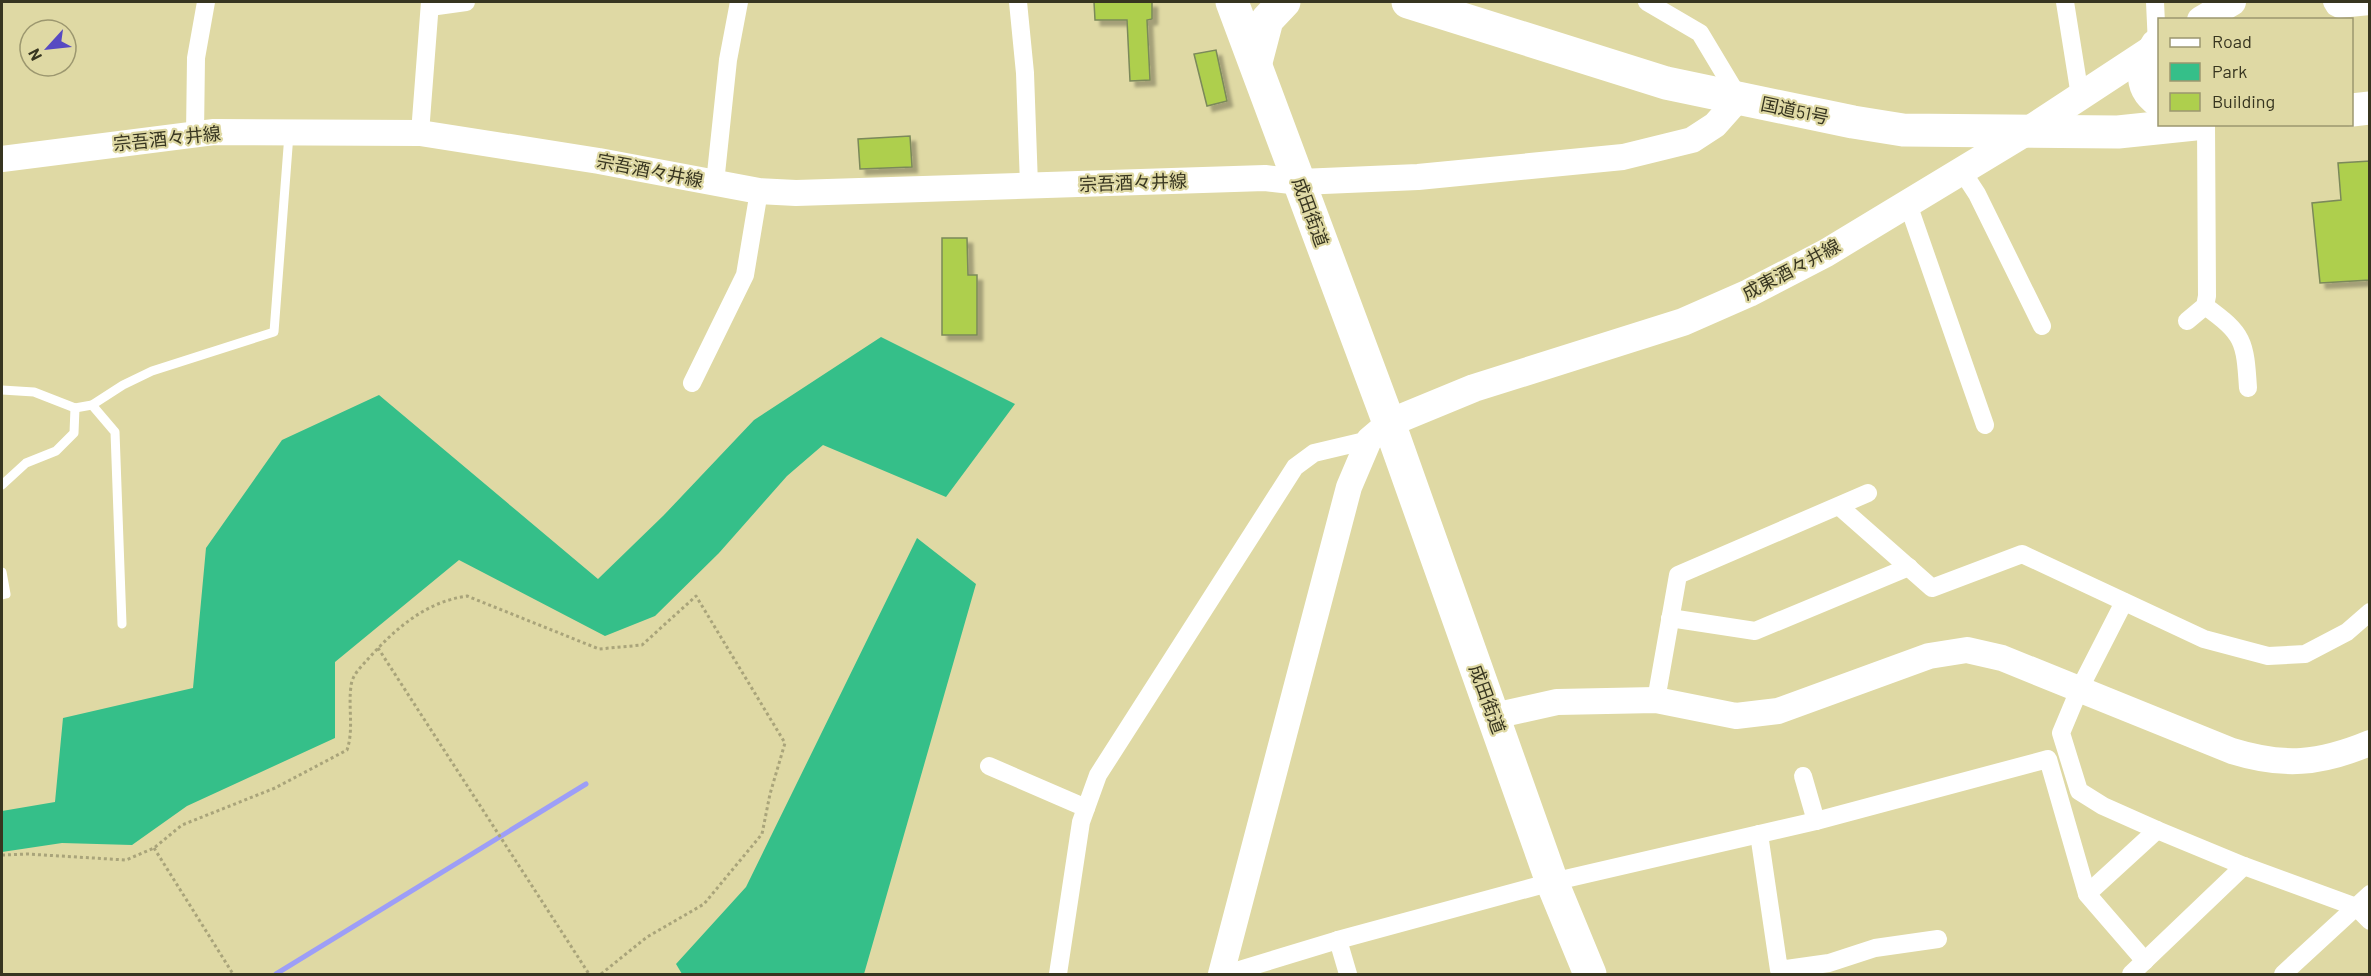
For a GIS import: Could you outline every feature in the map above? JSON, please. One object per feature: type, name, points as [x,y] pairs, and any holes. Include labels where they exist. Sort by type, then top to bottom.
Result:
[{"type":"highway","name":"成田街道","points":[[1232,2],[1300,183],[1379,432],[1494,716],[1552,882],[1590,975]]},
{"type":"highway","points":[[1256,62],[1267,20],[1284,2]]},
{"type":"highway","name":"国道51号","points":[[1408,2],[1666,83],[1853,122],[1903,130],[2026,132],[2118,132],[2176,126]]},
{"type":"highway","points":[[2158,44],[2146,62],[2145,74],[2147,87],[2158,101]]},
{"type":"highway","points":[[2353,110],[2370,108]]},
{"type":"main road","points":[[2204,18],[2232,2]]},
{"type":"main road","name":"成東酒々井線","points":[[1379,432],[1474,388],[1683,322],[1749,293],[1826,253],[1908,204],[2026,132],[2158,44]]},
{"type":"street","points":[[195,134],[196,58],[206,2]]},
{"type":"street","points":[[420,133],[430,4],[466,2]]},
{"type":"street","points":[[715,183],[728,60],[739,2]]},
{"type":"street","points":[[1018,2],[1025,73],[1029,185]]},
{"type":"street","points":[[1647,2],[1700,33],[1739,98]]},
{"type":"street","points":[[2065,2],[2080,96]]},
{"type":"street","points":[[2155,2],[2158,44]]},
{"type":"street","points":[[2332,2],[2339,9],[2370,6]]},
{"type":"street","name":"宗吾酒々井線","points":[[2,159],[195,134],[290,131],[420,133],[599,160],[715,183],[796,193],[1265,178],[1300,183],[1418,177],[1623,157],[1692,140],[1715,125],[1739,98]]},
{"type":"street","points":[[2187,321],[2205,306],[2207,296],[2206,126]]},
{"type":"street","points":[[1962,171],[1977,194],[2042,326]]},
{"type":"street","points":[[692,383],[745,275],[759,190]]},
{"type":"street","points":[[1908,204],[1985,425]]},
{"type":"street","points":[[2205,306],[2229,324],[2240,336],[2246,353],[2248,388]]},
{"type":"street","points":[[1058,975],[1081,822],[1098,775],[1295,467],[1314,453],[1379,432]]},
{"type":"street","points":[[1221,975],[1349,487],[1379,432]]},
{"type":"street","points":[[1656,700],[1678,575],[1868,493]]},
{"type":"street","points":[[1840,507],[1932,588],[2022,554],[2204,639],[2268,656],[2305,654],[2347,632],[2370,612]]},
{"type":"street","points":[[1670,618],[1755,631],[1909,567]]},
{"type":"street","points":[[2124,602],[2079,690],[2061,733],[2079,791],[2103,807],[2244,866],[2363,901]]},
{"type":"street","points":[[1494,716],[1557,702],[1656,700],[1736,716],[1778,711],[1929,656],[1967,650],[2002,658],[2232,751],[2260,759],[2300,762],[2319,760],[2343,754],[2370,743]]},
{"type":"street","points":[[1226,975],[1338,940],[1552,882],[1816,821],[2048,759],[2087,894],[2145,961]]},
{"type":"street","points":[[989,766],[1086,808]]},
{"type":"street","points":[[1803,776],[1816,821]]},
{"type":"street","points":[[2087,894],[2157,830]]},
{"type":"street","points":[[1759,834],[1779,970],[1829,963],[1875,948],[1938,939]]},
{"type":"street","points":[[2131,975],[2244,866]]},
{"type":"street","points":[[2363,901],[2370,921]]},
{"type":"street","points":[[2283,975],[2363,901]]},
{"type":"street","points":[[1338,940],[1348,975]]},
{"type":"lane","points":[[2,390],[34,392],[75,408],[92,405],[123,385],[152,371],[274,332],[290,131]]},
{"type":"lane","points":[[92,405],[115,432],[122,624]]},
{"type":"lane","points":[[2,485],[26,462],[56,451],[74,433],[75,408]]},
{"type":"lane","points":[[2,572],[6,594],[2,595]]},
{"type":"path","points":[[2,855],[27,854],[126,860],[154,848],[182,825],[275,788],[347,750],[352,737],[350,685],[355,674],[390,634],[428,607],[448,598],[466,596],[599,649],[642,645],[696,596],[785,743],[770,794],[762,834],[704,903],[647,937],[601,975]]},
{"type":"path","points":[[378,648],[589,975]]},
{"type":"path","points":[[154,848],[233,975]]},
{"type":"green space","points":[[881,337],[1015,404],[946,497],[823,445],[787,476],[719,553],[655,616],[605,636],[459,560],[335,662],[335,738],[187,806],[132,845],[62,843],[2,852],[2,811],[55,802],[63,718],[193,688],[206,548],[282,440],[379,395],[598,579],[664,515],[754,420]]},
{"type":"green space","points":[[917,538],[976,584],[864,974],[682,974],[676,964],[746,887]]},
{"type":"building","points":[[1094,2],[1152,2],[1152,19],[1147,20],[1150,80],[1130,81],[1127,20],[1095,20]]},
{"type":"building","points":[[1216,50],[1227,101],[1207,106],[1194,54]]},
{"type":"building","points":[[910,136],[912,167],[860,169],[858,139]]},
{"type":"building","points":[[2370,161],[2370,280],[2320,283],[2312,203],[2341,200],[2338,163]]},
{"type":"building","points":[[942,238],[967,238],[968,275],[977,275],[977,335],[942,335]]},
{"type":"waterway","points":[[276,974],[586,784]]}]
